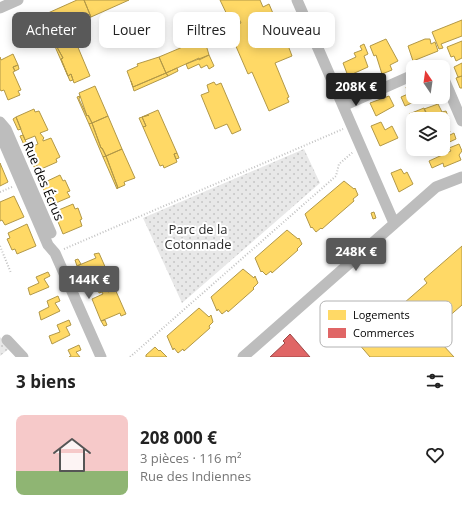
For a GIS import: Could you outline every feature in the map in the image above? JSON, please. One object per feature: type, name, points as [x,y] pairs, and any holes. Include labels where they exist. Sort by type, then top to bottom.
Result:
[{"type":"street","points":[[0,8],[18,0]]},
{"type":"street","points":[[296,0],[394,223]]},
{"type":"street","points":[[343,106],[406,78]]},
{"type":"street","points":[[450,93],[462,121]]},
{"type":"street","name":"Rue des Écrus","points":[[0,122],[6,129],[55,242],[55,252]]},
{"type":"street","name":"Rue des Écrus","points":[[0,134],[48,245],[55,252],[101,357]]},
{"type":"street","points":[[243,357],[436,187],[462,177]]},
{"type":"street","points":[[7,340],[23,357]]},
{"type":"path","points":[[55,252],[351,125]]},
{"type":"path","points":[[130,357],[336,176],[340,164],[360,147]]},
{"type":"path","points":[[0,192],[20,183]]},
{"type":"path","points":[[0,246],[11,273]]},
{"type":"green space","name":"Parc de la Cotonnade","points":[[304,149],[320,183],[182,303],[143,218]]},
{"type":"green space","points":[[0,337],[10,348],[0,356]]},
{"type":"building: Logements","points":[[77,0],[84,0],[89,12],[50,12]]},
{"type":"building: Logements","points":[[84,0],[129,0],[99,12],[99,13],[91,17],[91,12],[89,12]]},
{"type":"building: Logements","points":[[220,0],[260,0],[263,7],[269,4],[272,12],[248,12],[248,48],[289,48],[292,56],[275,63],[289,97],[287,98],[289,102],[269,111],[252,72],[248,74],[237,48],[240,48],[240,12],[226,12]]},
{"type":"building: Logements","points":[[462,20],[462,36],[441,44],[443,48],[439,49],[432,32]]},
{"type":"building: Logements","points":[[386,39],[398,61],[390,65],[392,70],[382,74],[376,55],[374,56],[370,46]]},
{"type":"building: Logements","points":[[425,39],[430,39],[431,44],[435,42],[438,51],[413,60],[408,46]]},
{"type":"building: Logements","points":[[462,41],[462,58],[456,61],[454,56],[451,57],[447,47]]},
{"type":"building: Logements","points":[[364,44],[368,54],[364,56],[368,67],[348,76],[343,63],[356,57],[354,53],[362,50],[360,46]]},
{"type":"building: Logements","points":[[56,48],[57,48],[63,58],[61,59],[68,76],[71,74],[73,80],[70,81]]},
{"type":"building: Logements","points":[[57,48],[78,48],[90,76],[74,83],[71,74],[68,76],[61,59],[63,58]]},
{"type":"building: Logements","points":[[180,48],[207,48],[209,55],[166,73],[159,57]]},
{"type":"building: Logements","points":[[13,54],[18,65],[13,67],[15,71],[13,72],[21,90],[18,91],[20,95],[8,100],[4,90],[1,91],[0,89],[0,57],[1,60]]},
{"type":"building: Logements","points":[[209,55],[214,66],[209,69],[207,65],[201,68],[199,64],[188,69],[186,64]]},
{"type":"building: Logements","points":[[159,57],[166,73],[133,87],[127,71],[138,66],[137,64]]},
{"type":"building: Logements","points":[[462,63],[462,76],[458,77],[454,67]]},
{"type":"building: Logements","points":[[18,65],[19,69],[15,71],[13,67]]},
{"type":"building: Logements","points":[[177,68],[178,71],[168,76],[166,73]]},
{"type":"building: Logements","points":[[166,73],[168,76],[134,91],[131,81],[133,87]]},
{"type":"building: Logements","points":[[462,76],[462,88],[460,88],[456,78]]},
{"type":"building: Logements","points":[[214,82],[216,85],[221,83],[241,130],[232,134],[227,124],[215,129],[201,95],[209,92],[207,85]]},
{"type":"building: Logements","points":[[95,86],[108,116],[92,123],[88,115],[87,116],[79,93]]},
{"type":"building: Logements","points":[[406,95],[406,104],[409,104],[405,106],[401,97]]},
{"type":"building: Logements","points":[[80,96],[79,99],[92,123],[89,124],[77,97]]},
{"type":"building: Logements","points":[[389,96],[394,106],[376,116],[370,103]]},
{"type":"building: Logements","points":[[438,104],[442,112],[426,112],[424,109]]},
{"type":"building: Logements","points":[[424,108],[426,112],[414,112]]},
{"type":"building: Logements","points":[[34,109],[35,112],[39,111],[48,130],[40,133],[44,138],[43,141],[51,138],[60,157],[56,159],[57,162],[39,170],[29,148],[38,144],[35,136],[25,140],[16,117]]},
{"type":"building: Logements","points":[[158,110],[177,153],[174,154],[177,162],[164,168],[163,165],[160,166],[143,127],[146,126],[142,117]]},
{"type":"building: Logements","points":[[108,116],[122,149],[106,156],[101,148],[92,123]]},
{"type":"building: Logements","points":[[16,117],[21,129],[18,130],[13,119]]},
{"type":"building: Logements","points":[[142,117],[146,126],[143,127],[139,118]]},
{"type":"building: Logements","points":[[381,122],[385,130],[392,126],[398,138],[380,146],[371,126]]},
{"type":"building: Logements","points":[[92,123],[101,148],[106,156],[103,157],[89,124]]},
{"type":"building: Logements","points":[[454,133],[456,139],[450,142],[450,135]]},
{"type":"building: Logements","points":[[23,135],[31,153],[28,154],[20,136]]},
{"type":"building: Logements","points":[[459,144],[462,151],[459,155],[461,160],[444,167],[443,163],[432,168],[429,161],[440,156],[450,156],[450,148]]},
{"type":"building: Logements","points":[[122,149],[135,178],[124,182],[125,185],[118,188],[106,156]]},
{"type":"building: Logements","points":[[177,153],[179,158],[176,159],[174,154]]},
{"type":"building: Logements","points":[[106,156],[118,188],[117,189],[103,157]]},
{"type":"building: Logements","points":[[34,159],[39,170],[36,171],[31,160]]},
{"type":"building: Logements","points":[[0,163],[8,182],[0,186]]},
{"type":"building: Logements","points":[[401,169],[404,174],[407,172],[413,184],[399,192],[391,173]]},
{"type":"building: Logements","points":[[60,175],[63,181],[65,180],[70,191],[67,192],[70,197],[51,205],[41,184]]},
{"type":"building: Logements","points":[[344,181],[354,189],[355,188],[358,195],[353,199],[354,201],[322,229],[321,228],[316,232],[312,227],[311,228],[305,214]]},
{"type":"building: Logements","points":[[14,196],[24,217],[5,225],[2,220],[0,221],[0,202]]},
{"type":"building: Logements","points":[[73,204],[75,209],[78,208],[82,219],[80,220],[82,226],[63,234],[54,212]]},
{"type":"building: Logements","points":[[374,212],[376,218],[373,219],[371,213]]},
{"type":"building: Logements","points":[[27,224],[36,246],[17,254],[15,249],[12,250],[7,239],[10,238],[8,233]]},
{"type":"building: Logements","points":[[287,230],[298,239],[299,238],[302,244],[297,249],[298,250],[272,273],[271,271],[266,275],[262,271],[261,272],[255,258]]},
{"type":"building: Logements","points":[[462,246],[462,305],[452,314],[452,301],[406,301],[427,283],[424,279]]},
{"type":"building: Logements","points":[[99,253],[110,278],[103,281],[108,292],[115,289],[126,314],[121,316],[120,313],[101,321],[92,299],[103,294],[102,292],[99,293],[97,286],[99,285],[98,283],[87,288],[77,266],[96,258],[94,254]]},
{"type":"building: Logements","points":[[78,259],[81,264],[77,266],[75,260]]},
{"type":"building: Logements","points":[[243,269],[254,278],[255,276],[258,283],[253,288],[254,289],[228,312],[227,310],[222,314],[218,309],[217,311],[211,297]]},
{"type":"building: Logements","points":[[48,272],[50,276],[44,279],[49,287],[30,295],[28,288],[39,283],[36,277]]},
{"type":"building: Logements","points":[[58,296],[60,301],[55,303],[60,311],[41,320],[39,312],[49,307],[47,301]]},
{"type":"building: Logements","points":[[199,308],[209,317],[211,315],[213,322],[209,326],[210,328],[184,351],[183,349],[178,353],[174,348],[173,350],[167,336]]},
{"type":"building: Logements","points":[[69,320],[71,325],[66,327],[70,335],[52,344],[49,336],[60,332],[57,325]]},
{"type":"building: Logements","points":[[105,320],[107,325],[104,326],[101,321]]},
{"type":"building: Logements","points":[[79,345],[81,350],[76,352],[80,357],[69,357],[71,356],[68,350]]},
{"type":"building: Logements","points":[[155,347],[167,357],[146,357],[146,355]]},
{"type":"building: Logements","points":[[361,347],[445,347],[454,357],[370,357]]},
{"type":"building: Commerces","points":[[290,334],[310,357],[270,357],[285,343],[283,341]]}]
